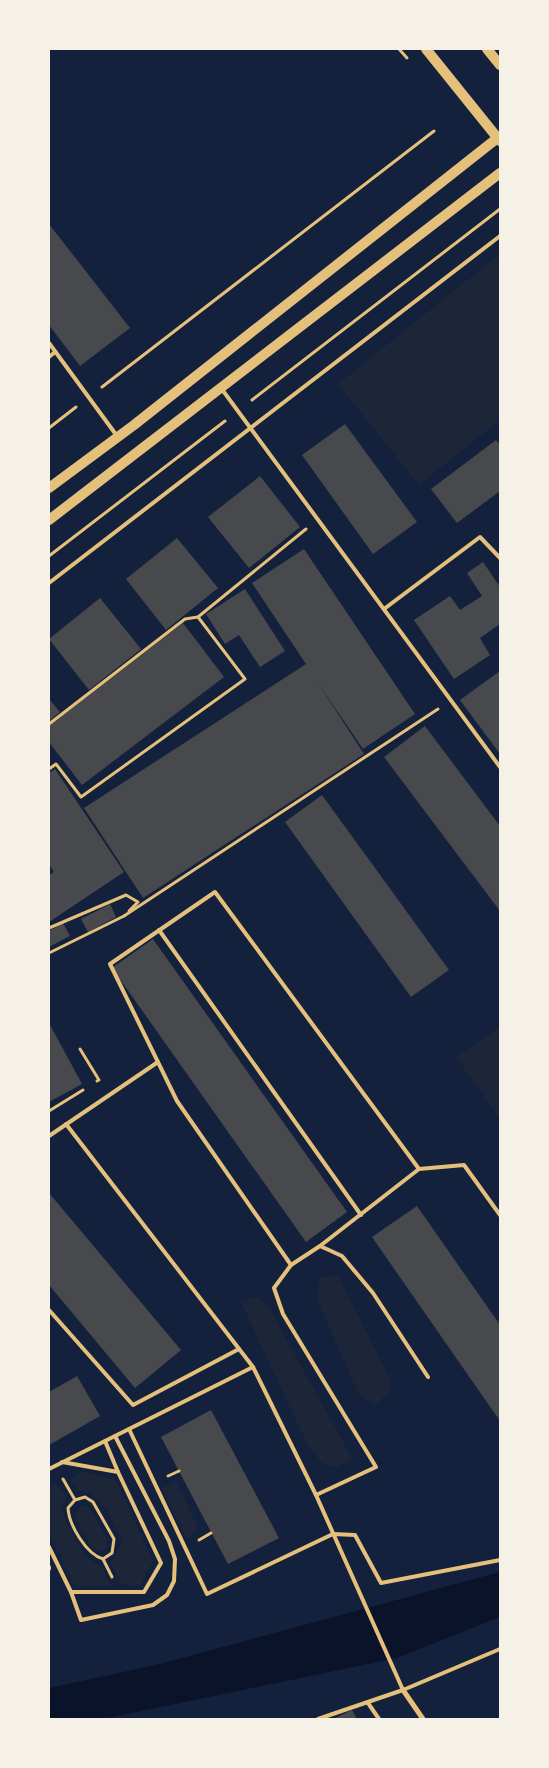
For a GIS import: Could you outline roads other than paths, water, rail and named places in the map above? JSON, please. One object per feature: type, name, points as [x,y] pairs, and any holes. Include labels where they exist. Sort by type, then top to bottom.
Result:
[{"type":"main road","points":[[49,488],[118,437],[499,138],[426,49]]},
{"type":"main road","points":[[487,49],[500,65]]},
{"type":"main road","points":[[49,520],[500,173]]},
{"type":"street","points":[[404,1690],[423,1719]]},
{"type":"lane","points":[[49,583],[500,236]]},
{"type":"lane","points":[[49,343],[118,437]]},
{"type":"lane","points":[[49,357],[56,352]]},
{"type":"lane","points":[[221,388],[500,767]]},
{"type":"lane","points":[[384,609],[480,537],[500,558]]},
{"type":"lane","points":[[291,1265],[177,1101],[110,964],[215,892],[418,1169]]},
{"type":"lane","points":[[159,930],[360,1214]]},
{"type":"lane","points":[[49,1136],[158,1062]]},
{"type":"lane","points":[[66,1124],[253,1367],[316,1495],[404,1690]]},
{"type":"lane","points":[[316,1495],[376,1467],[282,1314],[274,1288],[291,1265],[320,1246],[418,1169],[464,1164],[500,1216]]},
{"type":"lane","points":[[320,1246],[342,1256],[374,1293],[428,1378]]},
{"type":"lane","points":[[49,1310],[133,1404],[240,1349]]},
{"type":"lane","points":[[49,1469],[253,1367]]},
{"type":"lane","points":[[129,1429],[207,1594],[334,1534],[355,1535],[381,1583],[500,1560]]},
{"type":"lane","points":[[49,1547],[71,1592],[82,1620],[153,1605],[167,1595],[174,1582],[175,1559],[169,1541],[115,1436]]},
{"type":"lane","points":[[71,1592],[144,1592],[161,1563],[105,1441]]},
{"type":"lane","points":[[62,1462],[118,1472]]},
{"type":"lane","points":[[318,1719],[404,1690],[500,1649]]},
{"type":"lane","points":[[368,1703],[379,1719]]}]
